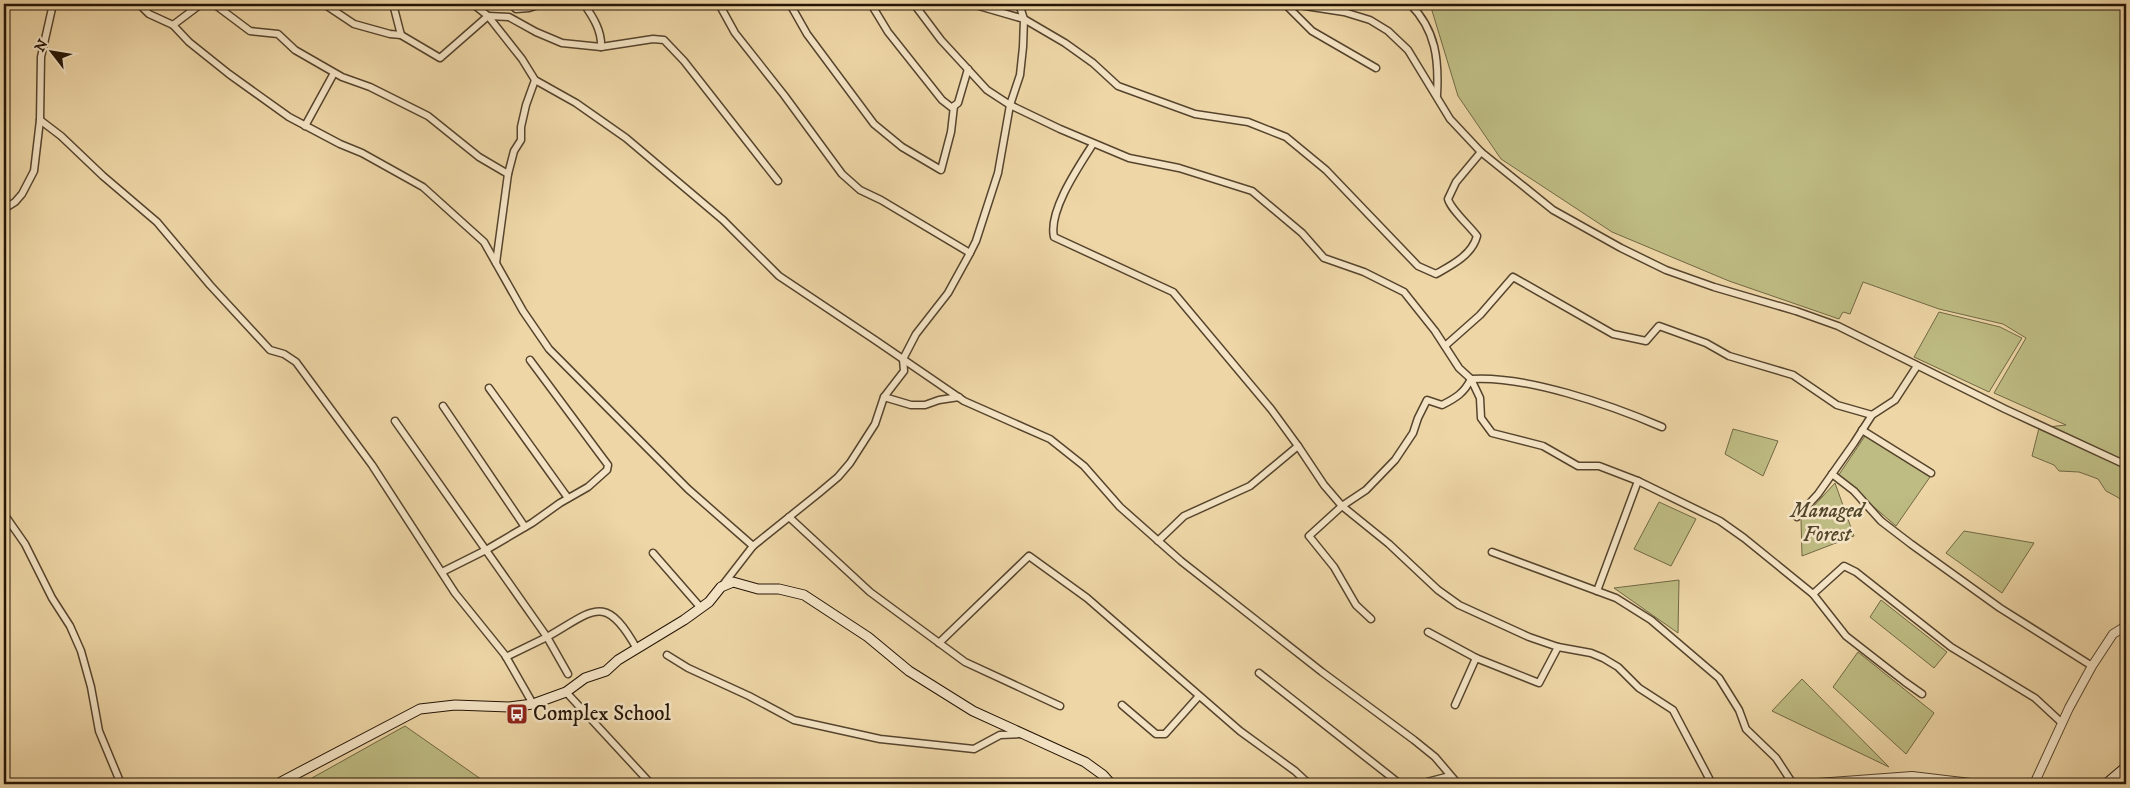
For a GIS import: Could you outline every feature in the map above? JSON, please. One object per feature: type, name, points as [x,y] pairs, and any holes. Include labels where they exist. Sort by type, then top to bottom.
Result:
[{"type":"main road","points":[[277,784],[420,709],[455,704],[508,707],[533,704],[566,692],[585,678],[606,670],[618,660],[701,608],[709,602],[721,587],[733,582],[758,589],[779,589],[804,596],[868,637],[917,677],[993,722],[1025,734],[1085,762],[1110,784]]},
{"type":"main road","points":[[2106,784],[2126,768]]},
{"type":"street","points":[[4,209],[16,202],[34,171],[40,120],[42,57],[53,4]]},
{"type":"street","points":[[139,4],[149,14],[173,25],[189,42],[229,74],[289,117],[340,144],[362,152],[423,187],[484,242],[523,311],[550,349],[688,489],[753,546]]},
{"type":"street","points":[[173,25],[201,4]]},
{"type":"street","points":[[214,4],[250,31],[278,34],[295,50],[334,72],[400,101],[428,116],[479,157],[508,174]]},
{"type":"street","points":[[324,4],[354,24],[390,34],[401,35],[440,58],[488,16],[510,17],[536,32],[562,43],[601,47],[653,39],[664,40],[684,61],[778,181]]},
{"type":"street","points":[[393,4],[401,35]]},
{"type":"street","points":[[473,4],[488,16],[522,59],[535,80],[576,102],[626,138],[723,220],[779,276],[964,401],[1050,439],[1084,466],[1120,507],[1158,541],[1322,672],[1435,757],[1458,784]]},
{"type":"street","points":[[511,4],[516,9],[529,8],[541,4]]},
{"type":"street","points":[[584,4],[594,18],[601,39],[601,47]]},
{"type":"street","points":[[719,4],[735,33],[784,94],[842,174],[860,190],[881,200],[970,253]]},
{"type":"street","points":[[790,4],[807,34],[874,124],[902,147],[941,170],[951,132],[954,106],[958,103],[968,69]]},
{"type":"street","points":[[871,4],[888,32],[942,100],[951,107],[954,106]]},
{"type":"street","points":[[914,4],[941,40],[987,90],[1010,105],[1093,144],[1129,158],[1179,168],[1252,191],[1302,233],[1324,258],[1364,272],[1404,292],[1445,346],[1459,368],[1470,379],[1480,398],[1482,418],[1492,433],[1543,446],[1578,466],[1599,466],[1638,481],[1720,521],[1813,594],[1846,636],[1922,694]]},
{"type":"street","points":[[972,4],[1024,19],[1065,43],[1093,63],[1118,86],[1195,114],[1248,122],[1286,137],[1326,170],[1418,266],[1436,274],[1454,264],[1474,245],[1477,236],[1467,222],[1450,206],[1448,199],[1456,182],[1481,152]]},
{"type":"street","points":[[721,587],[753,546],[838,476],[850,463],[874,424],[884,397],[904,371],[904,359],[916,334],[948,293],[970,253],[976,241],[998,173],[1010,105],[1020,75],[1024,46],[1024,19],[1019,4]]},
{"type":"street","points":[[1285,4],[1312,31],[1376,68]]},
{"type":"street","points":[[1292,4],[1344,12],[1370,20],[1388,31],[1408,50],[1450,119],[1481,152],[1553,210],[1621,248],[1666,270],[1838,326],[1917,366],[2126,465]]},
{"type":"street","points":[[1410,4],[1418,12],[1435,47],[1438,66],[1437,96]]},
{"type":"street","points":[[305,126],[334,72]]},
{"type":"street","points":[[496,264],[508,174],[514,151],[521,140],[521,127],[526,105],[535,80]]},
{"type":"street","points":[[40,120],[61,136],[103,176],[157,222],[210,285],[270,350],[284,354],[296,362],[372,465],[455,592],[506,657],[533,704]]},
{"type":"street","points":[[1093,144],[1068,188],[1059,209],[1052,226],[1054,237],[1173,292],[1271,409],[1324,485],[1342,506],[1389,544],[1438,590],[1459,605],[1529,637],[1604,658],[1618,667],[1639,688],[1673,710],[1712,784]]},
{"type":"street","points":[[1445,346],[1480,315],[1513,277],[1614,334],[1646,342],[1659,326],[1706,343],[1729,356],[1793,374],[1836,405],[1872,415]]},
{"type":"street","points":[[442,572],[526,527],[608,470],[608,465],[530,360]]},
{"type":"street","points":[[1797,517],[1818,494],[1872,415],[1895,400],[1917,366]]},
{"type":"street","points":[[1470,379],[1492,377],[1544,388],[1624,411],[1662,427]]},
{"type":"street","points":[[1371,619],[1356,605],[1334,567],[1309,536],[1342,506],[1366,490],[1395,460],[1413,433],[1427,400],[1442,405],[1455,399],[1465,390],[1470,379]]},
{"type":"street","points":[[489,388],[568,498]]},
{"type":"street","points":[[884,397],[911,405],[925,405],[939,400],[959,397]]},
{"type":"street","points":[[443,406],[526,527]]},
{"type":"street","points":[[395,421],[547,637],[568,674]]},
{"type":"street","points":[[1862,430],[1931,473]]},
{"type":"street","points":[[1158,541],[1184,516],[1250,486],[1298,446]]},
{"type":"street","points":[[1832,474],[1854,492],[1881,521],[1911,544],[2000,608],[2092,666]]},
{"type":"street","points":[[1597,591],[1638,481]]},
{"type":"street","points":[[4,514],[25,544],[52,598],[70,626],[81,651],[91,686],[100,731],[121,784]]},
{"type":"street","points":[[789,517],[870,592],[938,643],[966,662],[1060,706]]},
{"type":"street","points":[[1492,552],[1616,598],[1651,620],[1719,678],[1739,710],[1746,729],[1776,758],[1792,784]]},
{"type":"street","points":[[653,553],[701,608]]},
{"type":"street","points":[[938,643],[1029,556],[1088,598],[1240,732],[1295,771],[1309,784]]},
{"type":"street","points":[[1813,594],[1844,566],[1856,572],[1951,647],[2035,698],[2062,723]]},
{"type":"street","points":[[506,657],[547,637],[591,611],[602,610],[613,616],[637,649]]},
{"type":"street","points":[[2034,784],[2062,723],[2092,666],[2113,634],[2126,626]]},
{"type":"street","points":[[1428,632],[1476,658],[1539,682],[1558,646]]},
{"type":"street","points":[[668,654],[694,671],[749,696],[794,720],[880,739],[974,749],[1000,734],[1025,734]]},
{"type":"street","points":[[1455,705],[1476,658]]},
{"type":"street","points":[[1259,674],[1400,784]]},
{"type":"street","points":[[566,692],[651,784]]},
{"type":"street","points":[[1122,706],[1156,734],[1165,734],[1199,696]]},
{"type":"street","points":[[1419,784],[1450,776]]},
{"type":"street","points":[[1804,784],[1912,776],[1979,784]]},
{"type":"green space","points":[[1430,4],[2126,4],[2126,315],[2122,319],[2126,324],[2126,508],[2119,498],[2106,491],[2098,479],[2079,472],[2059,471],[2054,465],[2032,456],[2039,428],[2066,425],[1994,393],[2026,338],[2003,324],[1939,309],[1863,282],[1850,314],[1843,312],[1839,319],[1729,281],[1612,232],[1501,159],[1458,96]]},
{"type":"green space","points":[[1939,312],[2000,327],[2022,338],[1989,392],[1914,357]]},
{"type":"green space","name":"Managed Forest","points":[[1733,429],[1778,441],[1763,476],[1725,454]]},
{"type":"green space","points":[[1865,436],[1930,477],[1896,526],[1838,476]]},
{"type":"green space","name":"Managed Forest","points":[[1835,483],[1854,536],[1802,556],[1801,520]]},
{"type":"green space","points":[[1659,502],[1696,519],[1671,566],[1634,549]]},
{"type":"green space","points":[[1964,531],[2034,543],[2002,593],[1946,553]]},
{"type":"green space","points":[[1679,580],[1678,633],[1614,588]]},
{"type":"green space","points":[[1881,600],[1947,652],[1934,668],[1870,617]]},
{"type":"green space","points":[[1858,652],[1934,713],[1906,754],[1833,687]]},
{"type":"green space","points":[[1802,679],[1889,767],[1772,711]]},
{"type":"green space","points":[[405,726],[488,784],[303,783]]},
{"type":"place","name":"Complex School","points":[[517,714]]}]
